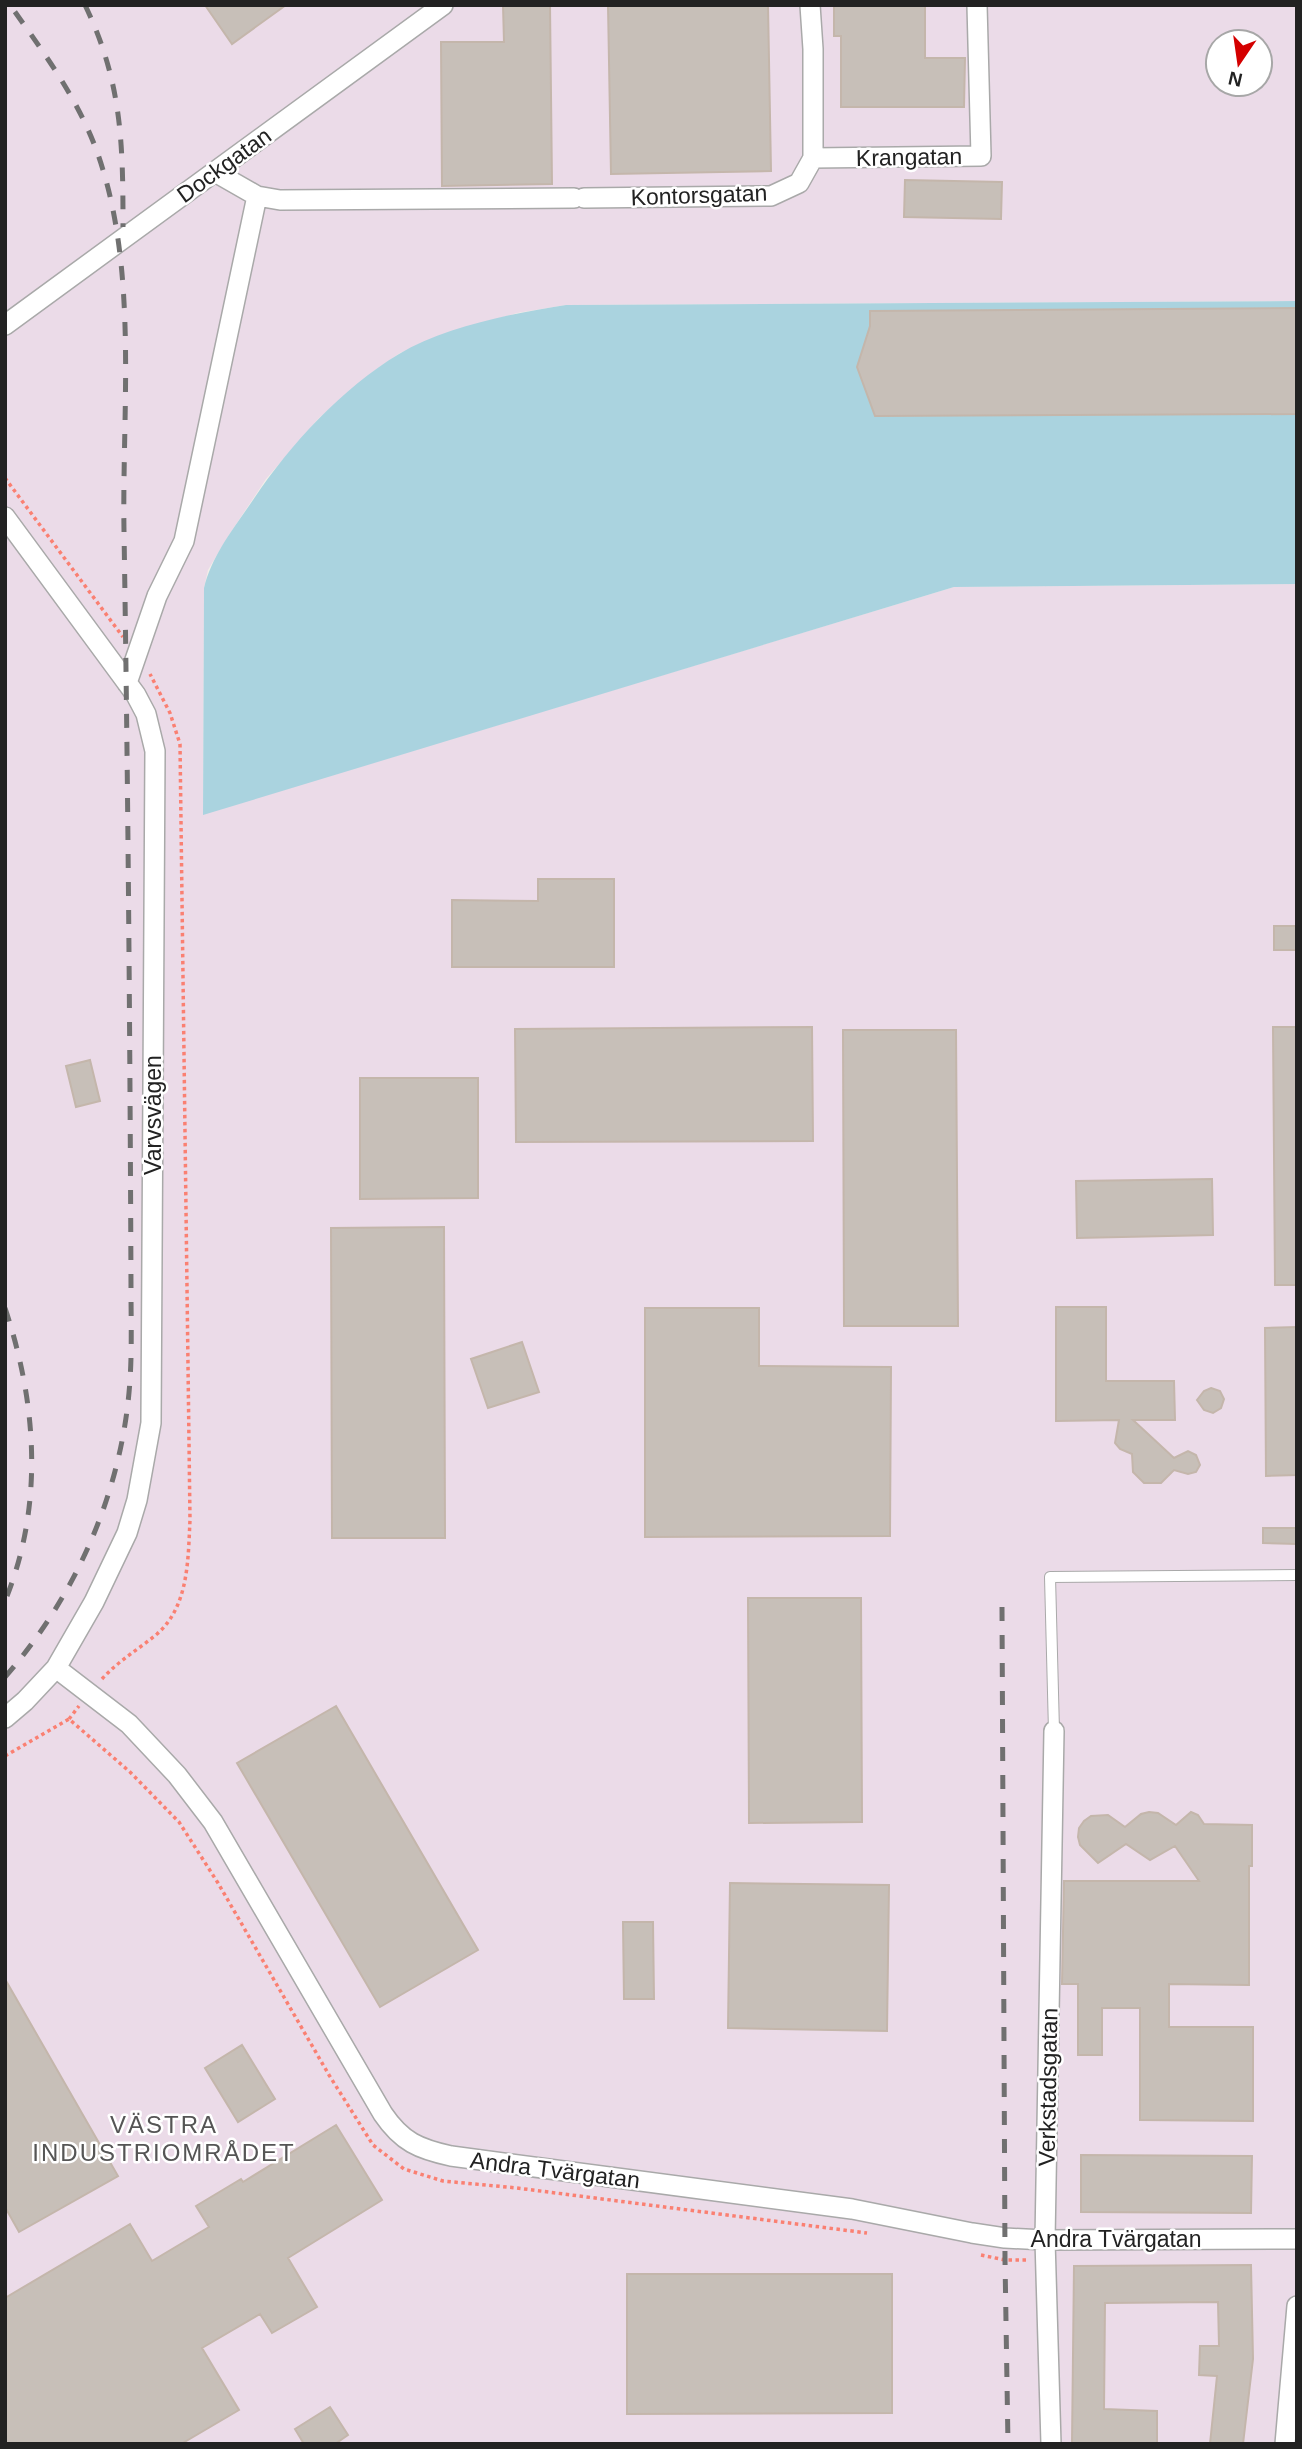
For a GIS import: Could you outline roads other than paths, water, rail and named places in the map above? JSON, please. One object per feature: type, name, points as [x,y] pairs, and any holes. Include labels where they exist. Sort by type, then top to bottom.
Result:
[{"type":"street","name":"Dockgatan","points":[[5,325],[443,5]]},
{"type":"street","points":[[810,5],[813,49],[813,158]]},
{"type":"street","name":"Krangatan","points":[[813,158],[981,156],[977,5]]},
{"type":"street","name":"Kontorsgatan","points":[[215,172],[257,196],[280,200],[771,196],[799,183],[813,158]]},
{"type":"street","points":[[127,683],[157,596],[184,541],[257,196]]},
{"type":"street","name":"Varvsvägen","points":[[5,517],[127,683],[146,714],[155,751],[151,1423],[137,1500],[127,1533],[94,1602],[56,1668],[5,1718]]},
{"type":"street","name":"Andra Tvärgatan","points":[[56,1668],[129,1724],[177,1775],[213,1822],[383,2114],[407,2141],[427,2151],[852,2209],[1005,2238],[1297,2239]]},
{"type":"street","name":"Verkstadsgatan","points":[[1051,2444],[1045,2240],[1054,1731]]},
{"type":"street","points":[[1285,2444],[1297,2306]]},
{"type":"lane","points":[[1054,1731],[1050,1577],[1297,1575]]},
{"type":"water","points":[[1297,301],[1297,584],[954,587],[203,815],[204,588],[212,564],[231,531],[267,480],[318,419],[378,368],[417,344],[480,322],[566,305]]},
{"type":"railway","points":[[5,1677],[54,1611],[92,1539],[118,1461],[126,1421],[131,1334],[124,531],[126,349],[120,257],[114,213],[103,170],[86,125],[64,84],[10,5]]},
{"type":"railway","points":[[85,5],[107,60],[118,113],[123,227]]},
{"type":"railway","points":[[5,1308],[24,1381],[32,1455],[26,1529],[18,1565],[5,1601]]},
{"type":"railway","points":[[1002,1607],[1008,2444]]},
{"type":"district","name":"VÄSTRA INDUSTRIOMRÅDET","points":[[164,2138]]}]
